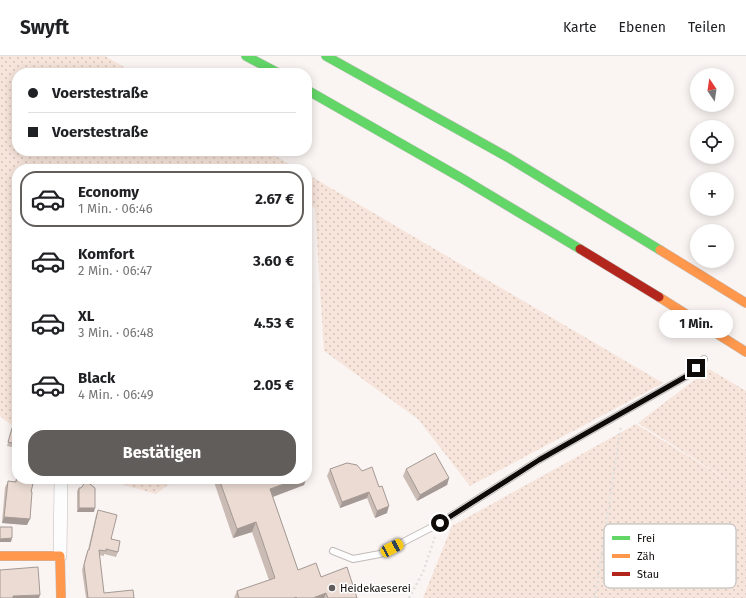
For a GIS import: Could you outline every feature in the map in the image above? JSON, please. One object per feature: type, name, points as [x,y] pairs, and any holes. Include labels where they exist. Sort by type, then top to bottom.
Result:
[{"type":"main road","points":[[246,56],[269,68]]},
{"type":"main road","points":[[326,56],[509,158],[746,303]]},
{"type":"main road","points":[[312,93],[469,183],[642,287],[746,352]]},
{"type":"main road","points":[[0,556],[60,556],[61,598]]},
{"type":"street","points":[[60,556],[61,484]]},
{"type":"lane","points":[[333,551],[353,559],[380,554],[440,523],[539,460],[687,376],[704,360]]},
{"type":"path","points":[[606,524],[623,413]]},
{"type":"path","points":[[409,598],[423,572],[440,523]]},
{"type":"path","points":[[595,598],[604,539]]},
{"type":"shaded area","points":[[0,56],[105,56],[125,68],[12,68],[12,156],[276,156],[289,164],[12,164],[12,425],[0,416]]},
{"type":"shaded area","points":[[312,177],[663,383],[470,486],[418,419],[324,351],[315,208],[312,206]]},
{"type":"shaded area","points":[[709,369],[746,391],[746,598],[423,598],[452,526],[636,424],[739,487],[638,423]]},
{"type":"shaded area","points":[[121,484],[169,484],[156,494]]},
{"type":"building","points":[[12,428],[12,443],[8,442]]},
{"type":"building","points":[[435,453],[449,478],[420,495],[406,469]]},
{"type":"building","points":[[347,463],[357,465],[362,471],[372,467],[379,487],[382,486],[389,506],[377,511],[369,492],[342,502],[330,469]]},
{"type":"building","points":[[8,481],[12,482],[12,484],[33,484],[30,519],[4,517]]},
{"type":"building","points":[[84,484],[90,484],[95,488],[95,508],[79,508],[79,488],[81,488]]},
{"type":"building","points":[[221,484],[284,484],[270,489],[298,570],[316,563],[321,577],[347,567],[357,598],[328,598],[326,593],[313,598],[239,598],[237,591],[275,578],[256,522],[237,529]]},
{"type":"building","points":[[98,510],[117,515],[111,539],[120,541],[118,552],[106,549],[106,551],[99,550],[104,593],[133,590],[134,598],[88,598],[84,565]]},
{"type":"building","points":[[0,527],[12,527],[12,538],[0,539]]},
{"type":"building","points":[[38,567],[40,595],[0,598],[0,570]]},
{"type":"traffic: fast","points":[[246,56],[269,68]]},
{"type":"traffic: fast","points":[[326,56],[509,158],[660,250]]},
{"type":"traffic: fast","points":[[312,93],[463,179],[580,249]]},
{"type":"traffic: slow","points":[[660,250],[746,303]]},
{"type":"traffic: slow","points":[[659,297],[746,352]]},
{"type":"traffic: slow","points":[[0,556],[60,556],[61,598]]},
{"type":"traffic: jam","points":[[580,249],[659,297]]},
{"type":"place","name":"Heidekaeserei","points":[[332,588]]},
{"type":"route","points":[[440,523],[539,460],[650,398],[687,376],[696,368]]}]
